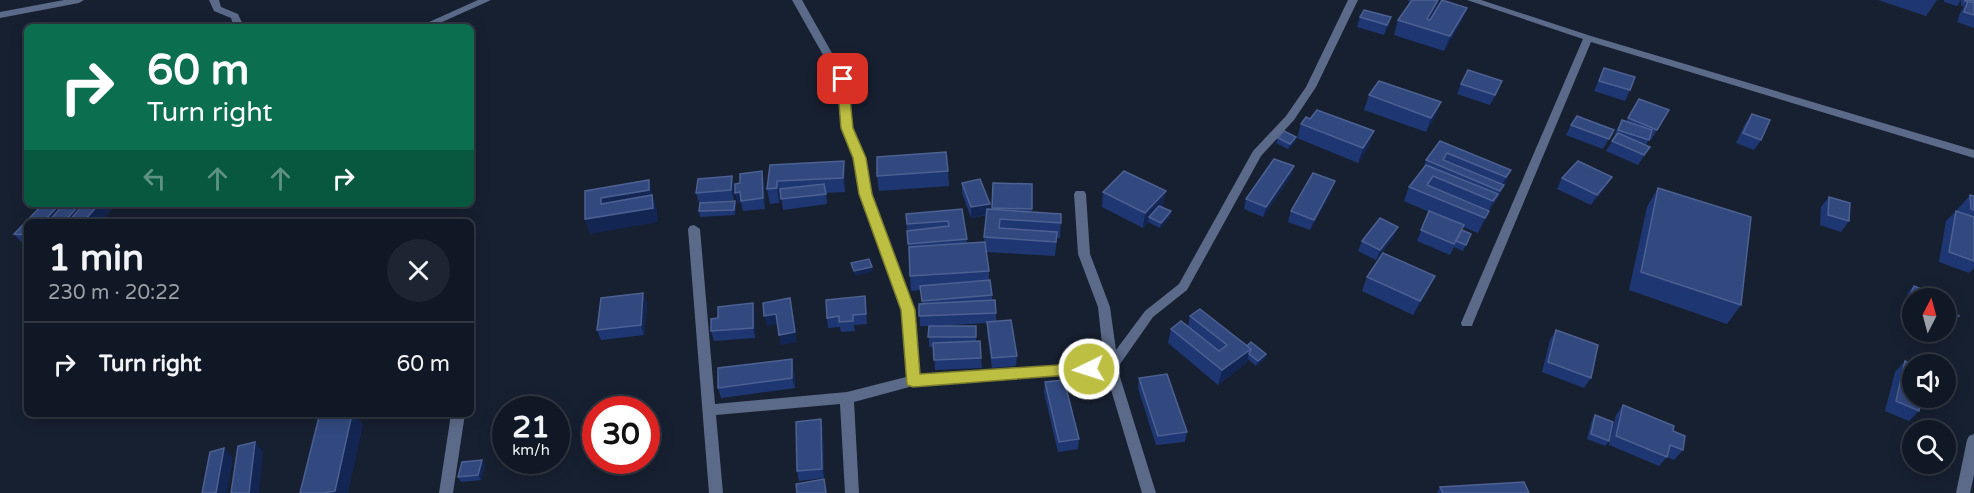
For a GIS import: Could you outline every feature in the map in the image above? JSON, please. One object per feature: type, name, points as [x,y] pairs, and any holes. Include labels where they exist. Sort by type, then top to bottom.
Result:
[{"type":"street","points":[[0,15],[79,0]]},
{"type":"street","points":[[214,0],[217,9],[235,16],[238,24]]},
{"type":"street","points":[[430,24],[486,0]]},
{"type":"street","points":[[798,0],[845,85],[847,128],[859,158],[865,194],[908,310],[913,381]]},
{"type":"street","points":[[1111,367],[1149,314],[1183,288],[1257,154],[1290,118],[1311,87],[1353,0]]},
{"type":"street","points":[[1472,0],[1588,38],[1974,154]]},
{"type":"street","points":[[1467,323],[1588,38]]},
{"type":"street","points":[[1080,194],[1084,254],[1104,307],[1111,367],[1149,493]]},
{"type":"street","points":[[694,230],[716,493]]},
{"type":"street","points":[[708,410],[848,398],[913,381],[1111,367]]},
{"type":"street","points":[[848,398],[852,493]]},
{"type":"street","points":[[446,493],[458,417]]},
{"type":"street","points":[[1963,493],[1974,440]]},
{"type":"building","points":[[1412,0],[1438,0],[1427,19],[1430,20],[1442,0],[1467,8],[1450,36],[1398,20]]},
{"type":"building","points":[[1968,1],[1974,3],[1974,15],[1964,12]]},
{"type":"building","points":[[1364,10],[1391,17],[1387,25],[1360,17]]},
{"type":"building","points":[[1604,68],[1635,77],[1630,90],[1599,81]]},
{"type":"building","points":[[1468,70],[1502,81],[1495,95],[1461,84]]},
{"type":"building","points":[[1379,81],[1441,102],[1431,118],[1369,95]]},
{"type":"building","points":[[1639,99],[1669,110],[1657,130],[1628,118]]},
{"type":"building","points":[[1317,110],[1374,131],[1363,148],[1301,124],[1306,117],[1310,119]]},
{"type":"building","points":[[1752,114],[1770,120],[1761,140],[1743,133]]},
{"type":"building","points":[[1577,116],[1614,130],[1609,139],[1571,125]]},
{"type":"building","points":[[1622,120],[1652,130],[1649,140],[1618,130]]},
{"type":"building","points":[[1284,131],[1296,137],[1290,144],[1278,138]]},
{"type":"building","points":[[1618,133],[1650,147],[1644,155],[1612,141]]},
{"type":"building","points":[[1440,141],[1511,170],[1506,177],[1447,153],[1443,160],[1504,185],[1500,191],[1426,160]]},
{"type":"building","points":[[946,152],[948,171],[877,176],[877,157]]},
{"type":"building","points":[[1274,159],[1294,166],[1266,207],[1246,199]]},
{"type":"building","points":[[844,161],[843,178],[777,181],[777,188],[767,189],[770,165]]},
{"type":"building","points":[[1578,161],[1612,177],[1597,195],[1562,178]]},
{"type":"building","points":[[1426,165],[1498,194],[1493,201],[1433,176],[1427,185],[1489,211],[1485,218],[1409,187]]},
{"type":"building","points":[[762,171],[763,198],[741,201],[740,192],[735,193],[735,184],[740,183],[740,174]]},
{"type":"building","points":[[1124,171],[1166,191],[1145,213],[1103,192]]},
{"type":"building","points":[[1313,173],[1335,181],[1314,220],[1291,211]]},
{"type":"building","points":[[732,176],[731,190],[696,193],[698,179]]},
{"type":"building","points":[[980,179],[990,204],[971,207],[962,183]]},
{"type":"building","points":[[649,180],[649,190],[601,198],[601,204],[652,195],[653,208],[585,219],[585,191]]},
{"type":"building","points":[[993,183],[1032,184],[1032,209],[992,208]]},
{"type":"building","points":[[824,184],[826,194],[781,199],[780,189]]},
{"type":"building","points":[[1658,188],[1751,217],[1741,305],[1641,272]]},
{"type":"building","points":[[1970,195],[1974,196],[1974,210],[1971,209]]},
{"type":"building","points":[[1829,197],[1850,203],[1849,221],[1828,215]]},
{"type":"building","points":[[735,201],[734,210],[699,211],[700,203]]},
{"type":"building","points":[[1159,206],[1171,211],[1161,223],[1149,217]]},
{"type":"building","points":[[40,207],[57,207],[46,219],[28,219]]},
{"type":"building","points":[[61,207],[77,207],[67,219],[51,219]]},
{"type":"building","points":[[81,207],[96,207],[86,219],[71,219]]},
{"type":"building","points":[[962,209],[967,239],[908,244],[907,231],[949,226],[948,221],[907,224],[906,214]]},
{"type":"building","points":[[987,209],[1061,214],[1061,223],[1000,219],[999,228],[1057,232],[1056,242],[984,237]]},
{"type":"building","points":[[1429,211],[1464,225],[1454,244],[1421,230]]},
{"type":"building","points":[[1956,211],[1974,217],[1974,261],[1949,252]]},
{"type":"building","points":[[1380,218],[1398,227],[1380,250],[1362,241]]},
{"type":"building","points":[[24,224],[24,235],[14,234]]},
{"type":"building","points":[[1462,230],[1471,234],[1466,245],[1456,241]]},
{"type":"building","points":[[985,242],[989,271],[910,276],[909,247]]},
{"type":"building","points":[[1383,253],[1435,276],[1420,301],[1367,277]]},
{"type":"building","points":[[869,259],[872,267],[854,271],[851,263]]},
{"type":"building","points":[[990,280],[992,295],[922,301],[920,286]]},
{"type":"building","points":[[643,293],[641,325],[597,330],[601,298]]},
{"type":"building","points":[[865,296],[866,314],[853,315],[853,321],[839,322],[839,316],[827,318],[826,300]]},
{"type":"building","points":[[790,298],[795,332],[779,335],[776,314],[764,316],[763,303]]},
{"type":"building","points":[[995,300],[996,313],[919,316],[919,304]]},
{"type":"building","points":[[753,303],[753,328],[711,331],[711,319],[718,318],[718,307]]},
{"type":"building","points":[[1200,309],[1251,349],[1222,370],[1171,329],[1181,321],[1219,351],[1227,345],[1190,316]]},
{"type":"building","points":[[1011,320],[1017,356],[992,358],[987,322]]},
{"type":"building","points":[[929,326],[976,326],[976,337],[928,337]]},
{"type":"building","points":[[1556,330],[1598,345],[1591,378],[1548,362]]},
{"type":"building","points":[[980,341],[981,358],[934,360],[933,343]]},
{"type":"building","points":[[1251,342],[1266,354],[1258,361],[1249,354],[1251,349],[1247,346]]},
{"type":"building","points":[[792,359],[792,378],[718,388],[718,368]]},
{"type":"building","points":[[1167,374],[1187,432],[1158,436],[1139,378]]},
{"type":"building","points":[[1902,374],[1902,404],[1896,401]]},
{"type":"building","points":[[1064,380],[1079,439],[1059,442],[1045,382]]},
{"type":"building","points":[[1623,405],[1674,426],[1673,431],[1685,436],[1683,450],[1670,445],[1667,457],[1616,436]]},
{"type":"building","points":[[1595,415],[1613,422],[1609,441],[1591,434]]},
{"type":"building","points":[[319,417],[351,417],[335,491],[300,493]]},
{"type":"building","points":[[821,419],[822,469],[797,471],[796,422]]},
{"type":"building","points":[[255,442],[249,493],[231,493],[238,446]]},
{"type":"building","points":[[224,448],[216,493],[202,493],[210,452]]},
{"type":"building","points":[[482,460],[478,475],[458,477],[462,462]]},
{"type":"building","points":[[824,479],[826,493],[797,493],[796,484]]},
{"type":"building","points":[[1524,482],[1529,493],[1443,493],[1440,487]]},
{"type":"route","points":[[843,79],[847,128],[862,169],[865,194],[904,294],[908,310],[913,381],[1089,369]]}]
